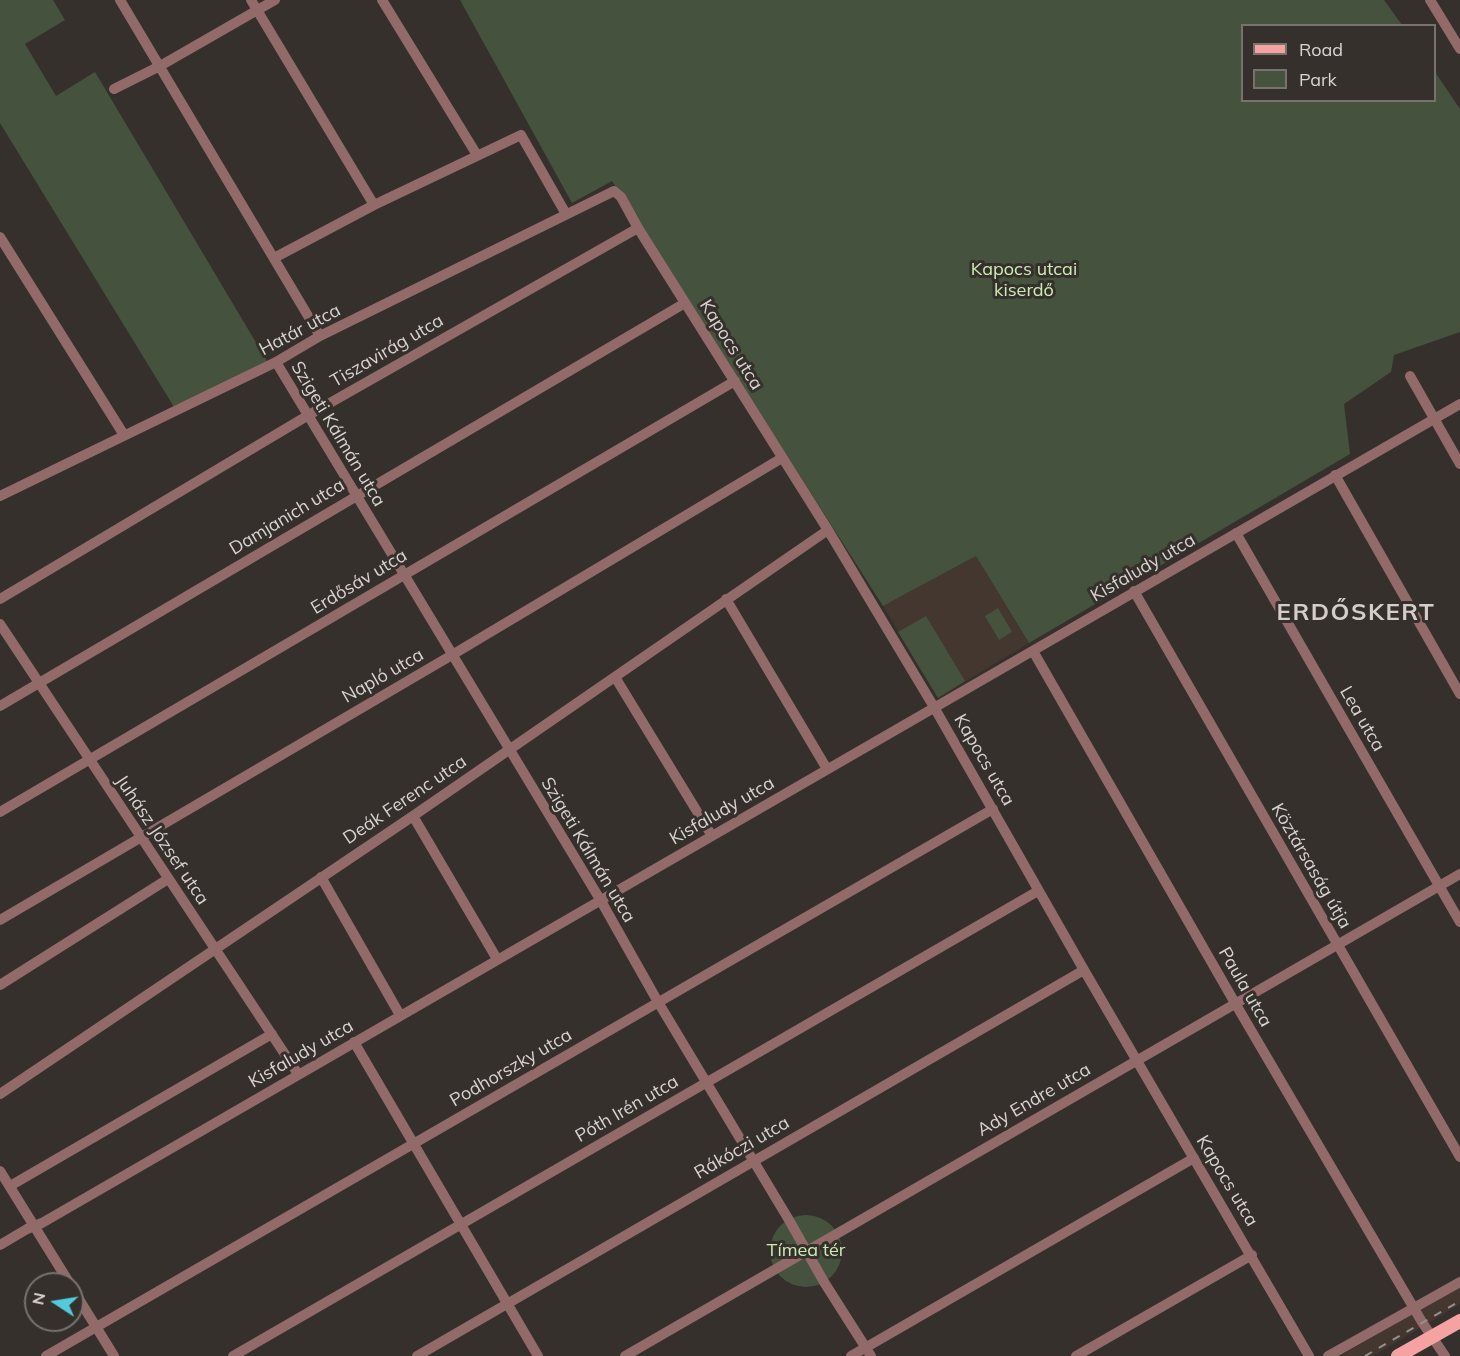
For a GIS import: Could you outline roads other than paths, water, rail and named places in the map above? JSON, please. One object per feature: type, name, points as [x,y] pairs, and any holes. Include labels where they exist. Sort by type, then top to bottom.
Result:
[{"type":"main road","points":[[1398,1356],[1460,1321]]},
{"type":"street","points":[[120,0],[320,336]]},
{"type":"street","points":[[251,0],[374,205]]},
{"type":"street","points":[[114,89],[160,66],[275,0]]},
{"type":"street","points":[[382,0],[477,155]]},
{"type":"street","points":[[1430,0],[1460,49]]},
{"type":"street","points":[[274,258],[374,205],[521,135],[566,214]]},
{"type":"street","name":"Határ utca","points":[[1,495],[276,362],[320,336],[614,191]]},
{"type":"street","name":"Kapocs utca","points":[[614,191],[621,197],[638,228],[828,530],[934,707],[1038,891],[1309,1356]]},
{"type":"street","name":"Tiszavirág utca","points":[[0,598],[307,416],[638,228]]},
{"type":"street","points":[[0,237],[124,435]]},
{"type":"street","name":"Damjanich utca","points":[[0,706],[685,303]]},
{"type":"street","name":"Szigeti Kálmán utca","points":[[276,362],[601,901],[658,1002],[868,1352]]},
{"type":"street","points":[[1410,376],[1460,464]]},
{"type":"street","name":"Erdősáv utca","points":[[0,812],[735,381]]},
{"type":"street","name":"Kisfaludy utca","points":[[0,1245],[42,1223],[1460,404]]},
{"type":"street","name":"Napló utca","points":[[0,920],[782,458]]},
{"type":"street","points":[[1335,475],[1460,694]]},
{"type":"street","name":"Deák Ferenc utca","points":[[0,1094],[413,816],[828,530]]},
{"type":"street","name":"Lea utca","points":[[1236,532],[1460,922]]},
{"type":"street","name":"Köztársaság útja","points":[[1134,591],[1460,1157]]},
{"type":"street","points":[[726,599],[827,769]]},
{"type":"street","name":"Juhász József utca","points":[[0,624],[298,1074]]},
{"type":"street","name":"Paula utca","points":[[1033,651],[1235,1003],[1414,1308],[1445,1356]]},
{"type":"street","points":[[615,676],[712,836]]},
{"type":"street","name":"Podhorszky utca","points":[[46,1356],[993,809]]},
{"type":"street","points":[[413,816],[498,959]]},
{"type":"street","name":"Ady Endre utca","points":[[625,1356],[1460,874]]},
{"type":"street","points":[[321,877],[400,1015]]},
{"type":"street","points":[[0,985],[168,879]]},
{"type":"street","name":"Póth Irén utca","points":[[233,1356],[1038,891]]},
{"type":"street","name":"Rákóczi utca","points":[[417,1356],[1084,970]]},
{"type":"street","points":[[10,1186],[272,1034]]},
{"type":"street","points":[[354,1042],[538,1356]]},
{"type":"street","points":[[852,1356],[868,1352],[1194,1158]]},
{"type":"street","points":[[0,1170],[62,1272]]},
{"type":"street","points":[[1076,1356],[1252,1255]]},
{"type":"street","points":[[1328,1356],[1460,1282]]},
{"type":"street","points":[[84,1307],[114,1356]]},
{"type":"railway","points":[[1365,1356],[1460,1301]]},
{"type":"district","name":"ERDŐSKERT","points":[[1356,613]]},
{"type":"park label","name":"Kapocs utcai kiserdő","points":[[1024,280]]},
{"type":"park label","name":"Tímea tér","points":[[806,1251]]}]
